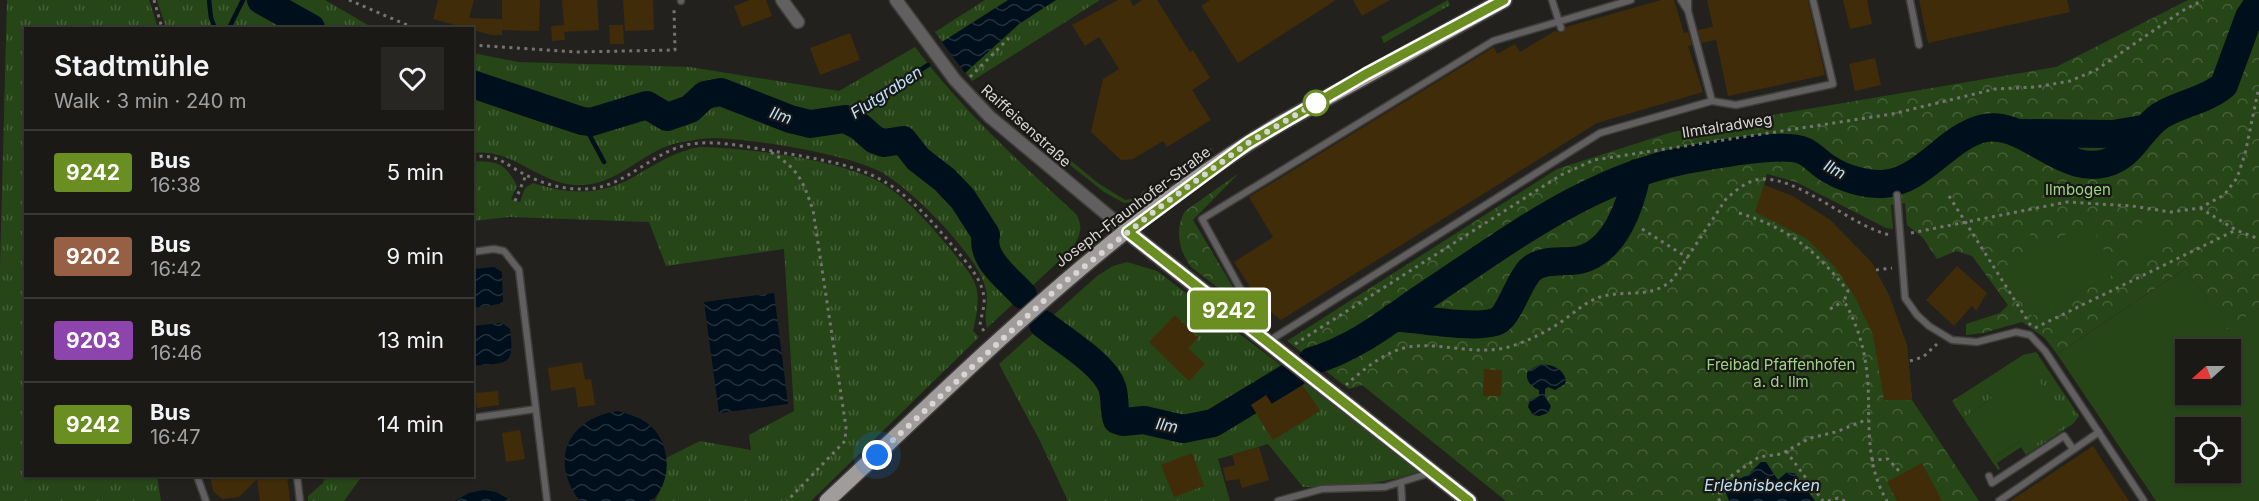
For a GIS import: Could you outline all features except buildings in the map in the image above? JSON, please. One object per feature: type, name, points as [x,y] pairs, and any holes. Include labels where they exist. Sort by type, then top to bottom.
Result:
[{"type":"main road","name":"Joseph-Fraunhofer-Straße","points":[[827,501],[1061,285],[1248,143],[1366,74],[1504,0]]},
{"type":"street","points":[[782,0],[798,22]]},
{"type":"street","name":"Raiffeisenstraße","points":[[896,0],[958,84],[1001,128],[1128,232]]},
{"type":"street","points":[[1128,232],[1469,501]]},
{"type":"lane","points":[[1552,0],[1560,25]]},
{"type":"lane","points":[[1631,0],[1560,25],[1493,41],[1202,219],[1269,341],[1600,133],[1712,101],[1736,105],[1833,84],[1813,0]]},
{"type":"lane","points":[[1681,0],[1688,11]]},
{"type":"lane","points":[[1688,0],[1688,11],[1712,101]]},
{"type":"lane","points":[[1910,0],[1919,45]]},
{"type":"lane","points":[[1574,138],[1579,146]]},
{"type":"lane","points":[[1897,195],[1907,302],[1929,326],[1946,336],[1969,342],[2016,332],[2032,332],[2144,501]]},
{"type":"lane","points":[[474,252],[494,249],[504,251],[519,270],[547,501]]},
{"type":"lane","points":[[474,418],[536,410]]},
{"type":"lane","points":[[1999,501],[2099,432]]},
{"type":"lane","points":[[1989,476],[1992,483],[2064,436],[2073,449]]},
{"type":"lane","points":[[1278,501],[1322,489],[1368,489],[1401,483],[1433,472]]},
{"type":"lane","points":[[197,477],[206,501]]},
{"type":"lane","points":[[297,477],[300,501]]},
{"type":"lane","points":[[1401,483],[1402,501]]},
{"type":"path","points":[[154,0],[162,27]]},
{"type":"path","points":[[349,0],[412,27]]},
{"type":"path","points":[[474,45],[576,52],[675,50],[674,8],[681,0]]},
{"type":"path","name":"Ilmtalradweg","points":[[1285,354],[1560,175],[1594,160],[1892,114],[1995,89],[2036,87],[2070,81],[2096,70],[2182,11],[2203,0]]},
{"type":"path","points":[[958,84],[1009,38]]},
{"type":"path","points":[[1337,396],[1359,373],[1397,350],[1415,346],[1476,350],[1511,346],[1538,336],[1587,302],[1601,297],[1646,293],[1661,289],[1673,279],[1726,199],[1737,189],[1763,179],[1791,186],[1874,230],[1891,235],[2067,202],[2132,206],[2171,212],[2200,208],[2224,195],[2237,178],[2245,154],[2259,87]]},
{"type":"path","points":[[474,157],[498,158],[526,175],[562,187],[586,189],[621,180],[674,148],[688,145],[712,143],[769,150],[852,166],[874,174],[906,195],[938,227],[976,276],[984,298],[980,325],[995,345]]},
{"type":"path","points":[[769,150],[794,167],[805,187],[813,210],[846,428],[845,441],[787,501]]},
{"type":"path","points":[[515,201],[526,175]]},
{"type":"path","points":[[1949,196],[2032,332],[2236,230]]},
{"type":"path","points":[[2200,208],[2236,230],[2259,239]]},
{"type":"path","points":[[1739,213],[1765,222],[1809,246],[1849,290],[1844,301],[1830,309]]},
{"type":"path","points":[[1642,230],[1688,258]]},
{"type":"path","points":[[1876,270],[1903,267]]},
{"type":"path","points":[[1844,301],[1863,344],[1868,385],[1870,460],[1875,480],[1887,501]]},
{"type":"path","points":[[1910,361],[1923,357],[1946,336]]},
{"type":"path","points":[[1718,500],[1722,484],[1759,457],[1786,452],[1810,438],[1836,432],[1869,419]]},
{"type":"path","points":[[1786,452],[1823,501]]},
{"type":"path","points":[[1870,460],[1888,459],[1900,472]]},
{"type":"path","points":[[1828,501],[1838,498],[1845,501]]},
{"type":"green space","points":[[7,0],[149,0],[158,27],[24,27],[24,477],[157,477],[161,501],[0,501],[0,267]]},
{"type":"green space","points":[[157,0],[325,0],[371,27],[166,27]]},
{"type":"green space","points":[[985,0],[1100,0],[972,81],[935,32]]},
{"type":"green space","points":[[1448,0],[1450,5],[1384,43],[1381,37]]},
{"type":"green space","name":"Ilmbogen","points":[[2188,0],[2259,0],[2259,308],[2227,330],[2186,268],[2057,354],[2045,338],[2022,322],[1983,333],[1966,335],[1966,324],[2000,313],[2008,305],[1972,256],[1956,251],[1937,259],[1923,238],[1907,225],[1905,203],[1891,205],[1893,229],[1886,228],[1796,182],[1767,174],[1764,185],[1792,196],[1830,220],[1872,263],[1890,298],[1907,346],[1912,400],[1979,501],[1506,501],[1362,385],[1349,389],[1287,341],[1557,169],[1672,132],[2056,67]]},
{"type":"green space","points":[[915,47],[971,114],[1076,214],[1080,224],[1079,237],[1071,250],[987,328],[987,298],[984,285],[981,276],[963,248],[920,202],[890,178],[861,164],[797,148],[751,141],[708,138],[665,147],[609,179],[583,185],[554,180],[502,156],[474,153],[474,53],[518,62],[690,67],[839,91]]},
{"type":"green space","points":[[1025,123],[1098,183],[1125,200],[1139,198],[1143,191],[1148,190],[1211,148],[1213,149],[1135,202],[1124,203],[1104,192],[1022,127]]},
{"type":"green space","points":[[700,147],[744,150],[797,157],[849,170],[870,178],[888,187],[919,214],[965,267],[975,284],[978,302],[973,331],[979,337],[811,501],[655,501],[663,484],[666,458],[700,441],[751,450],[749,435],[794,411],[784,249],[666,266],[649,222],[510,217],[474,221],[474,162],[495,163],[505,168],[517,186],[511,199],[520,202],[525,188],[533,183],[560,190],[599,190],[624,182],[675,154]]},
{"type":"green space","points":[[1239,173],[1193,220],[1246,309],[1191,267],[1183,254],[1179,240],[1180,225],[1185,211]]},
{"type":"green space","points":[[2089,222],[2116,273],[2032,316],[2006,266]]},
{"type":"green space","points":[[2145,223],[2158,228],[2163,241],[2158,254],[2145,259],[2132,254],[2127,241],[2132,228]]},
{"type":"green space","points":[[2027,229],[2032,239],[2011,249],[2006,240]]},
{"type":"green space","points":[[1127,262],[1157,271],[1420,471],[1362,484],[1303,487],[1268,444],[1218,459],[1230,501],[1068,501],[1040,441],[999,364],[1097,276],[1113,266]]},
{"type":"green space","points":[[2186,268],[2227,329],[2259,308],[2259,501],[2156,501],[2057,354]]},
{"type":"green space","points":[[2036,352],[2079,416],[2073,424],[2026,455],[2021,447],[1997,463],[2000,469],[1998,470],[1991,460],[2020,441],[2026,450],[1992,398],[1963,418],[1952,401],[2023,355]]},
{"type":"green space","points":[[2026,361],[2067,424],[2026,450],[2020,441],[1991,460],[1963,418],[1992,398],[1985,388]]},
{"type":"green space","points":[[326,477],[361,477],[344,501],[308,501],[308,496],[323,483]]},
{"type":"water","points":[[1008,0],[1056,0],[1019,24],[965,73],[942,42]]},
{"type":"water","points":[[494,267],[502,272],[503,301],[499,304],[474,308],[474,269]]},
{"type":"water","points":[[774,293],[788,404],[719,413],[704,302]]},
{"type":"water","points":[[502,323],[510,329],[511,351],[506,361],[474,366],[474,326]]},
{"type":"water","points":[[1540,364],[1556,367],[1566,380],[1565,384],[1555,390],[1548,387],[1545,389],[1545,397],[1551,406],[1548,413],[1539,416],[1533,415],[1528,407],[1530,400],[1539,396],[1539,390],[1530,383],[1527,372]]},
{"type":"water","points":[[617,411],[636,417],[655,430],[665,450],[667,461],[663,483],[651,501],[580,501],[571,486],[566,471],[565,457],[568,444],[575,432],[586,423]]},
{"type":"water","name":"Erlebnisbecken","points":[[1761,462],[1766,462],[1778,480],[1787,472],[1797,474],[1798,484],[1803,485],[1815,501],[1729,501],[1726,493],[1730,483],[1748,475]]},
{"type":"water","points":[[483,490],[496,492],[512,501],[455,501],[469,493]]},
{"type":"waterway","points":[[209,0],[215,27]]},
{"type":"waterway","points":[[230,27],[243,0]]},
{"type":"waterway","name":"Ilm","points":[[261,0],[309,27]]},
{"type":"waterway","name":"Ilm","points":[[1312,361],[1341,350],[1368,335],[1484,256],[1551,214],[1621,179],[1658,167],[1736,152],[1782,148],[1804,151],[1826,167],[1855,180],[1883,184],[1910,176],[1968,134],[1981,129],[1998,128],[2014,132],[2063,158],[2080,163],[2098,165],[2116,159],[2128,150],[2160,116],[2210,94],[2224,85],[2249,17],[2259,2]]},
{"type":"waterway","name":"Flutgraben","points":[[845,119],[928,65]]},
{"type":"waterway","name":"Ilm","points":[[474,85],[591,122],[647,105],[667,117],[690,109],[705,95],[721,92],[790,119],[810,124],[845,119],[859,126],[875,140],[884,143],[903,140],[918,159],[945,180],[963,199],[986,235],[985,244],[991,260],[1023,295]]},
{"type":"waterway","points":[[582,121],[604,162]]},
{"type":"waterway","name":"Ilm","points":[[2021,133],[2113,134],[2143,129]]},
{"type":"waterway","name":"Ilm","points":[[1394,317],[1446,323],[1495,322],[1505,314],[1526,276],[1535,266],[1547,262],[1579,260],[1602,248],[1612,237],[1626,212],[1637,173]]},
{"type":"waterway","name":"Ilm","points":[[1043,324],[1092,361],[1108,378],[1114,395],[1117,420],[1123,422],[1144,420],[1183,429],[1213,423],[1294,374]]},
{"type":"bus line","name":"9242","points":[[1469,501],[1128,232],[1187,186],[1248,143],[1366,74],[1504,0]]},
{"type":"route","points":[[877,455],[1061,285],[1187,186],[1248,143],[1316,103]]},
{"type":"park label","name":"Freibad Pfaffenhofen a. d. Ilm","points":[[1781,374]]}]
